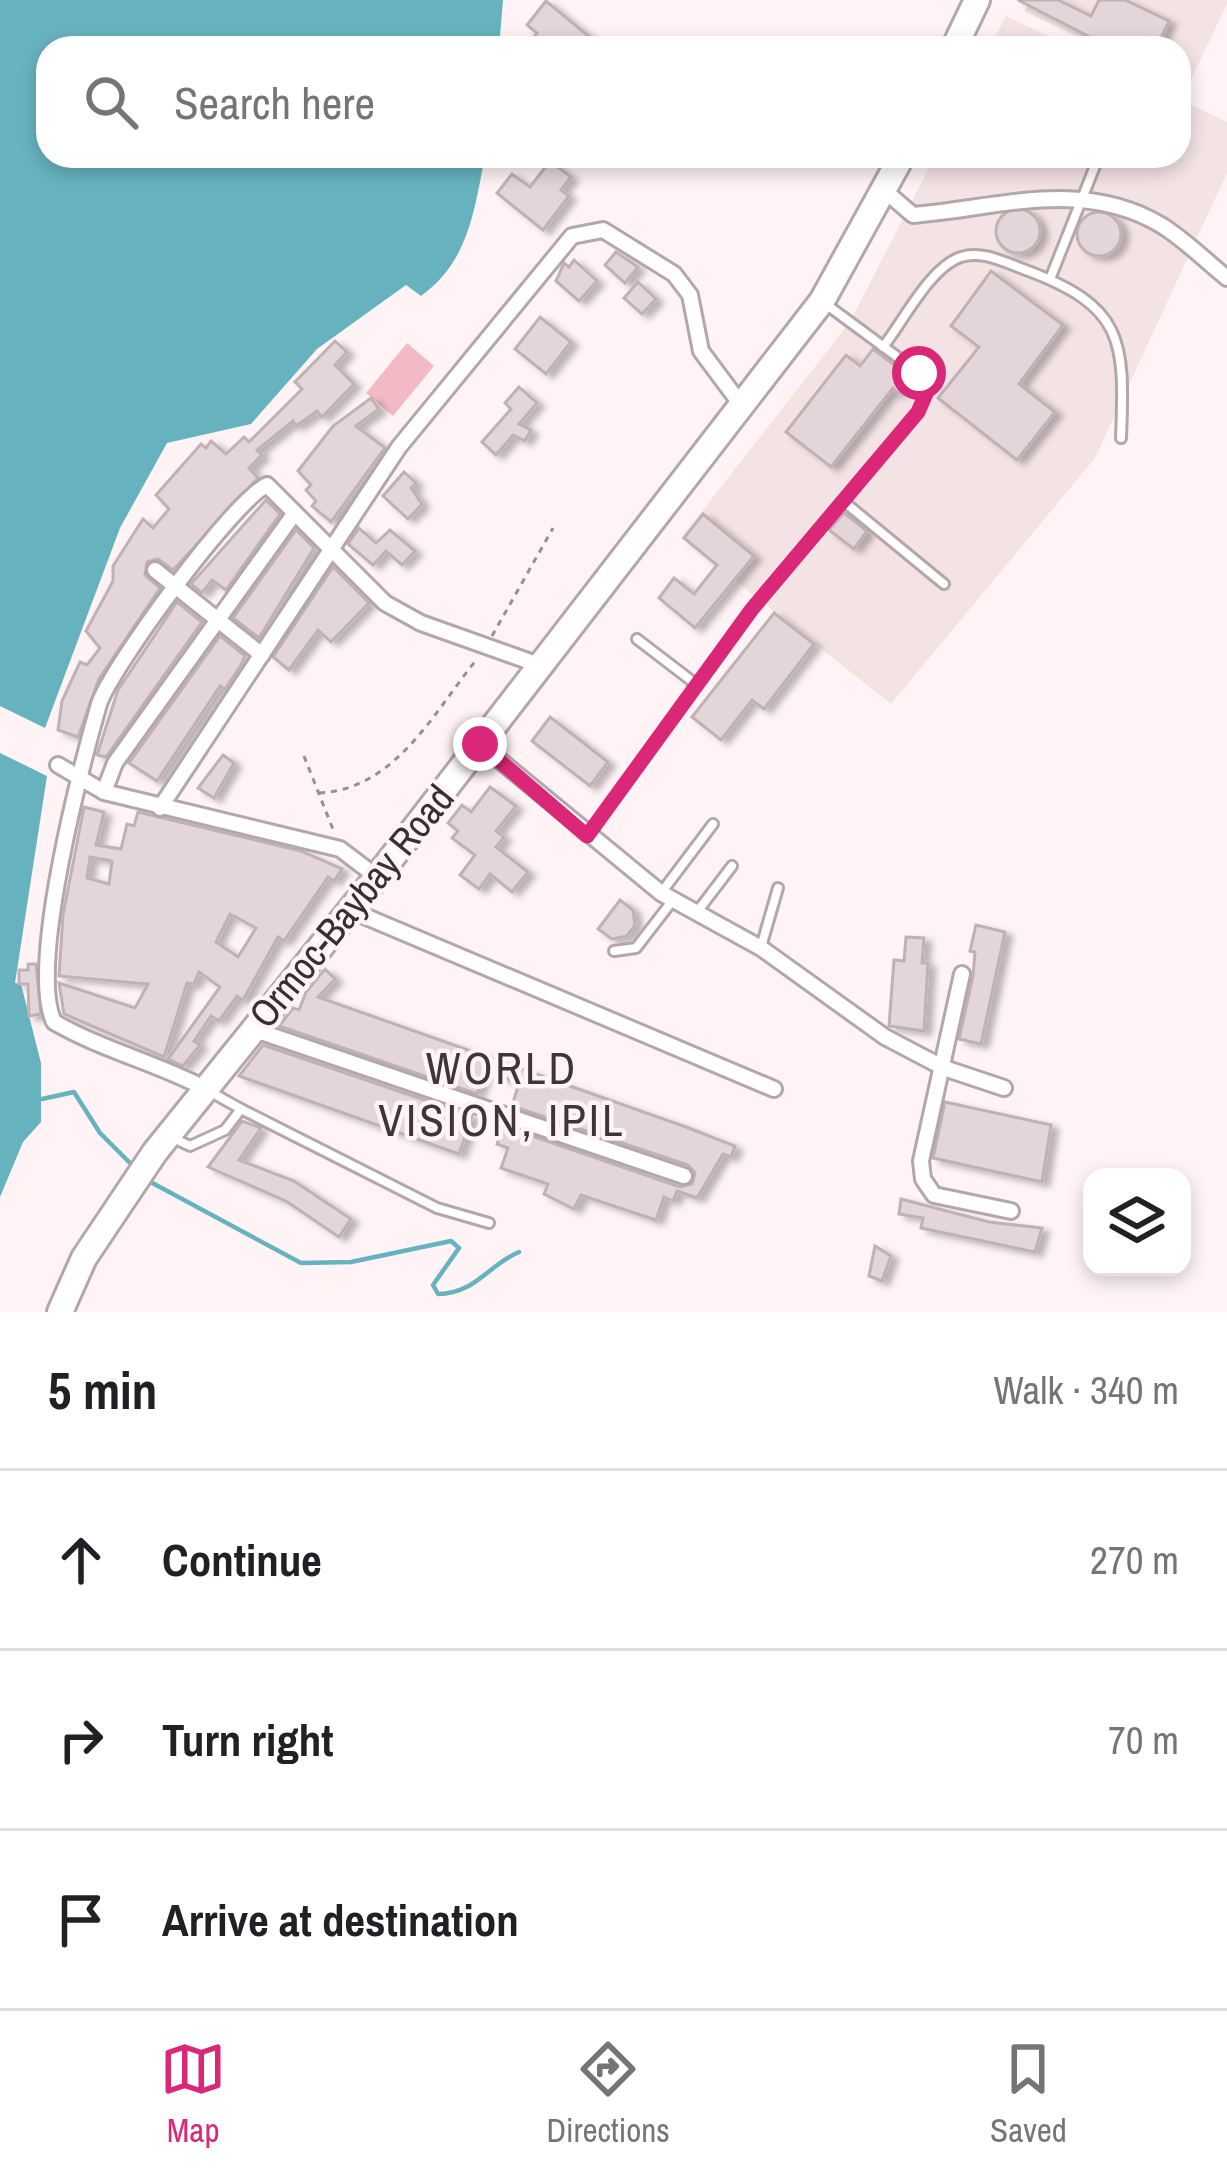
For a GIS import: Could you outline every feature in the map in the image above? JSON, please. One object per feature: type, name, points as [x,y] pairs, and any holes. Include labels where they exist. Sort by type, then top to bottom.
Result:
[{"type":"highway","points":[[960,36],[977,0]]},
{"type":"highway","name":"Ormoc-Baybay Road","points":[[60,1312],[84,1258],[161,1144],[377,877],[822,302],[896,168]]},
{"type":"street","points":[[885,190],[913,215],[1078,198],[1123,206],[1164,227],[1227,278]]},
{"type":"street","points":[[160,808],[332,555],[399,447],[572,236],[603,230],[674,274],[690,295],[701,351],[742,406]]},
{"type":"street","points":[[208,1090],[168,1069],[85,1040],[54,1022],[50,1013],[47,941],[108,680],[177,587],[267,484],[332,555],[385,603],[486,647],[542,665]]},
{"type":"street","points":[[104,792],[115,764],[294,514]]},
{"type":"street","points":[[155,570],[262,655]]},
{"type":"street","points":[[480,744],[667,897],[760,949],[844,1012],[944,1068],[1004,1088]]},
{"type":"street","points":[[58,765],[104,792],[340,849],[377,877]]},
{"type":"street","points":[[350,910],[774,1089]]},
{"type":"street","points":[[962,974],[921,1161],[923,1179],[934,1195],[1011,1211]]},
{"type":"street","points":[[252,1029],[684,1176]]},
{"type":"lane","points":[[1050,279],[1093,168]]},
{"type":"lane","points":[[884,347],[938,276],[959,257],[984,255],[1050,279],[1097,308],[1116,333],[1124,364],[1121,438]]},
{"type":"lane","points":[[587,836],[697,685],[918,412],[928,389],[919,373],[822,302]]},
{"type":"lane","points":[[843,501],[944,584]]},
{"type":"lane","points":[[637,639],[697,685]]},
{"type":"lane","points":[[614,951],[636,948],[713,824]]},
{"type":"lane","points":[[696,912],[733,866]]},
{"type":"lane","points":[[760,949],[778,888]]},
{"type":"lane","points":[[208,1090],[437,1208],[489,1223]]},
{"type":"lane","points":[[161,1144],[204,1144],[225,1130],[241,1109]]},
{"type":"path","points":[[319,793],[365,783],[394,764],[486,647],[553,528]]},
{"type":"path","points":[[304,756],[340,849]]},
{"type":"shaded area","points":[[1030,0],[1227,0],[1191,80],[1191,36],[1076,36],[1025,12]]},
{"type":"shaded area","points":[[1006,16],[1048,36],[995,36]]},
{"type":"shaded area","points":[[1191,105],[1227,122],[1227,173],[1095,458],[891,704],[681,538],[850,322],[929,168],[1191,168]]},
{"type":"shaded area","points":[[407,343],[434,366],[393,416],[366,393]]},
{"type":"water","points":[[0,0],[503,0],[500,36],[36,36],[36,168],[483,168],[459,251],[421,296],[406,285],[317,349],[251,424],[167,443],[120,528],[45,728],[0,706]]},
{"type":"water","points":[[0,753],[47,776],[15,983],[21,984],[41,1063],[41,1122],[23,1142],[0,1197]]},
{"type":"building","points":[[1018,0],[1058,0],[1091,16],[1099,0],[1125,0],[1169,21],[1162,36],[1088,36]]},
{"type":"building","points":[[546,1],[588,36],[535,36],[537,33],[527,25]]},
{"type":"building","points":[[545,168],[559,168],[571,177],[561,190],[569,196],[543,230],[497,193],[512,174],[530,187]]},
{"type":"building","points":[[1018,209],[1033,216],[1040,231],[1033,246],[1018,253],[1003,246],[996,231],[1003,216]]},
{"type":"building","points":[[1099,212],[1114,219],[1121,234],[1114,249],[1099,256],[1084,249],[1077,234],[1084,219]]},
{"type":"building","points":[[616,252],[638,267],[625,283],[605,265]]},
{"type":"building","points":[[574,260],[597,281],[579,301],[556,281],[564,263],[569,267]]},
{"type":"building","points":[[991,271],[1063,325],[1019,384],[1055,412],[1017,460],[938,398],[979,347],[951,326]]},
{"type":"building","points":[[638,282],[656,299],[642,314],[624,298]]},
{"type":"building","points":[[540,317],[571,342],[546,374],[515,349]]},
{"type":"building","points":[[335,341],[347,352],[335,365],[354,384],[322,417],[317,411],[296,426],[293,421],[257,450],[262,455],[249,468],[258,478],[173,570],[158,559],[147,562],[145,575],[160,588],[99,679],[78,737],[58,730],[62,701],[80,662],[87,665],[100,648],[86,631],[113,581],[113,566],[143,519],[153,528],[169,509],[156,495],[201,444],[206,448],[211,441],[226,454],[244,437],[249,442],[302,389],[295,382]]},
{"type":"building","points":[[873,349],[910,377],[898,393],[893,388],[831,467],[786,432],[846,355],[860,366]]},
{"type":"building","points":[[519,387],[537,403],[519,424],[531,430],[525,441],[513,435],[496,455],[482,442],[511,409],[505,403]]},
{"type":"building","points":[[371,398],[379,409],[356,426],[385,448],[331,522],[312,506],[316,501],[306,490],[311,485],[298,471],[333,426]]},
{"type":"building","points":[[404,472],[416,483],[411,488],[422,504],[408,519],[383,496]]},
{"type":"building","points":[[266,500],[280,514],[226,590],[212,580],[202,593],[191,584]]},
{"type":"building","points":[[844,513],[867,531],[854,549],[829,530]]},
{"type":"building","points":[[703,514],[754,556],[695,628],[659,598],[674,578],[694,594],[717,565],[684,538]]},
{"type":"building","points":[[359,528],[376,543],[390,530],[415,551],[402,565],[386,551],[373,565],[348,544]]},
{"type":"building","points":[[296,530],[314,548],[259,638],[233,618]]},
{"type":"building","points":[[333,567],[369,603],[331,642],[318,630],[289,670],[273,657]]},
{"type":"building","points":[[177,602],[202,622],[106,757],[97,755],[118,690]]},
{"type":"building","points":[[774,613],[814,644],[764,709],[752,700],[721,740],[692,717]]},
{"type":"building","points":[[220,636],[245,656],[157,781],[129,763]]},
{"type":"building","points":[[550,717],[608,762],[590,786],[532,741]]},
{"type":"building","points":[[223,755],[234,763],[214,798],[198,788]]},
{"type":"building","points":[[490,787],[516,806],[496,831],[504,837],[496,847],[528,872],[512,892],[490,874],[479,889],[460,875],[475,855],[452,838],[458,831],[448,823],[462,805],[471,812]]},
{"type":"building","points":[[84,807],[104,812],[96,845],[121,849],[127,824],[134,826],[138,812],[301,851],[342,869],[334,881],[328,877],[284,941],[278,937],[243,1000],[237,996],[219,1021],[211,1016],[194,1041],[200,1045],[183,1066],[168,1059],[220,987],[199,972],[194,984],[187,983],[164,1057],[64,1014],[59,983],[135,1008],[148,984],[59,976],[63,915]],"holes":[[[90,857],[112,861],[109,884],[87,878]],[[230,914],[256,928],[238,957],[216,942]]]},
{"type":"building","points":[[620,900],[633,910],[635,925],[627,936],[612,939],[598,929]]},
{"type":"building","points":[[976,925],[1005,932],[981,1044],[959,1039],[973,976],[975,952],[970,951]]},
{"type":"building","points":[[906,937],[924,938],[922,963],[928,963],[924,1031],[889,1026],[894,960],[904,961]]},
{"type":"building","points":[[28,964],[36,964],[41,1014],[29,1016],[28,984],[19,984],[19,970],[28,970]]},
{"type":"building","points":[[325,969],[335,979],[318,997],[686,1127],[735,1146],[731,1157],[723,1154],[697,1198],[677,1191],[673,1201],[664,1197],[656,1220],[581,1195],[574,1209],[544,1194],[548,1184],[501,1168],[508,1148],[497,1144],[503,1126],[680,1187],[692,1184],[695,1173],[688,1165],[512,1106],[519,1083],[485,1071],[477,1094],[279,1026],[293,1008],[299,1010],[306,992]]},
{"type":"building","points":[[263,1045],[472,1116],[459,1154],[239,1076]]},
{"type":"building","points":[[945,1102],[1051,1125],[1042,1182],[933,1158]]},
{"type":"building","points":[[242,1121],[261,1128],[239,1160],[294,1181],[351,1219],[339,1237],[286,1201],[208,1167]]},
{"type":"building","points":[[901,1199],[989,1222],[1042,1228],[1035,1252],[921,1228],[923,1218],[899,1214]]},
{"type":"building","points":[[875,1246],[891,1256],[882,1281],[869,1276]]},
{"type":"waterway","points":[[42,1099],[74,1092],[100,1133],[133,1166]]},
{"type":"waterway","points":[[145,1179],[301,1263],[351,1262],[451,1241],[459,1248],[433,1285],[438,1294],[472,1284],[519,1252]]},
{"type":"district","name":"WORLD VISION, IPIL","points":[[502,1094]]},
{"type":"route","points":[[480,744],[587,836],[752,609],[918,412],[928,389],[919,373]]}]
